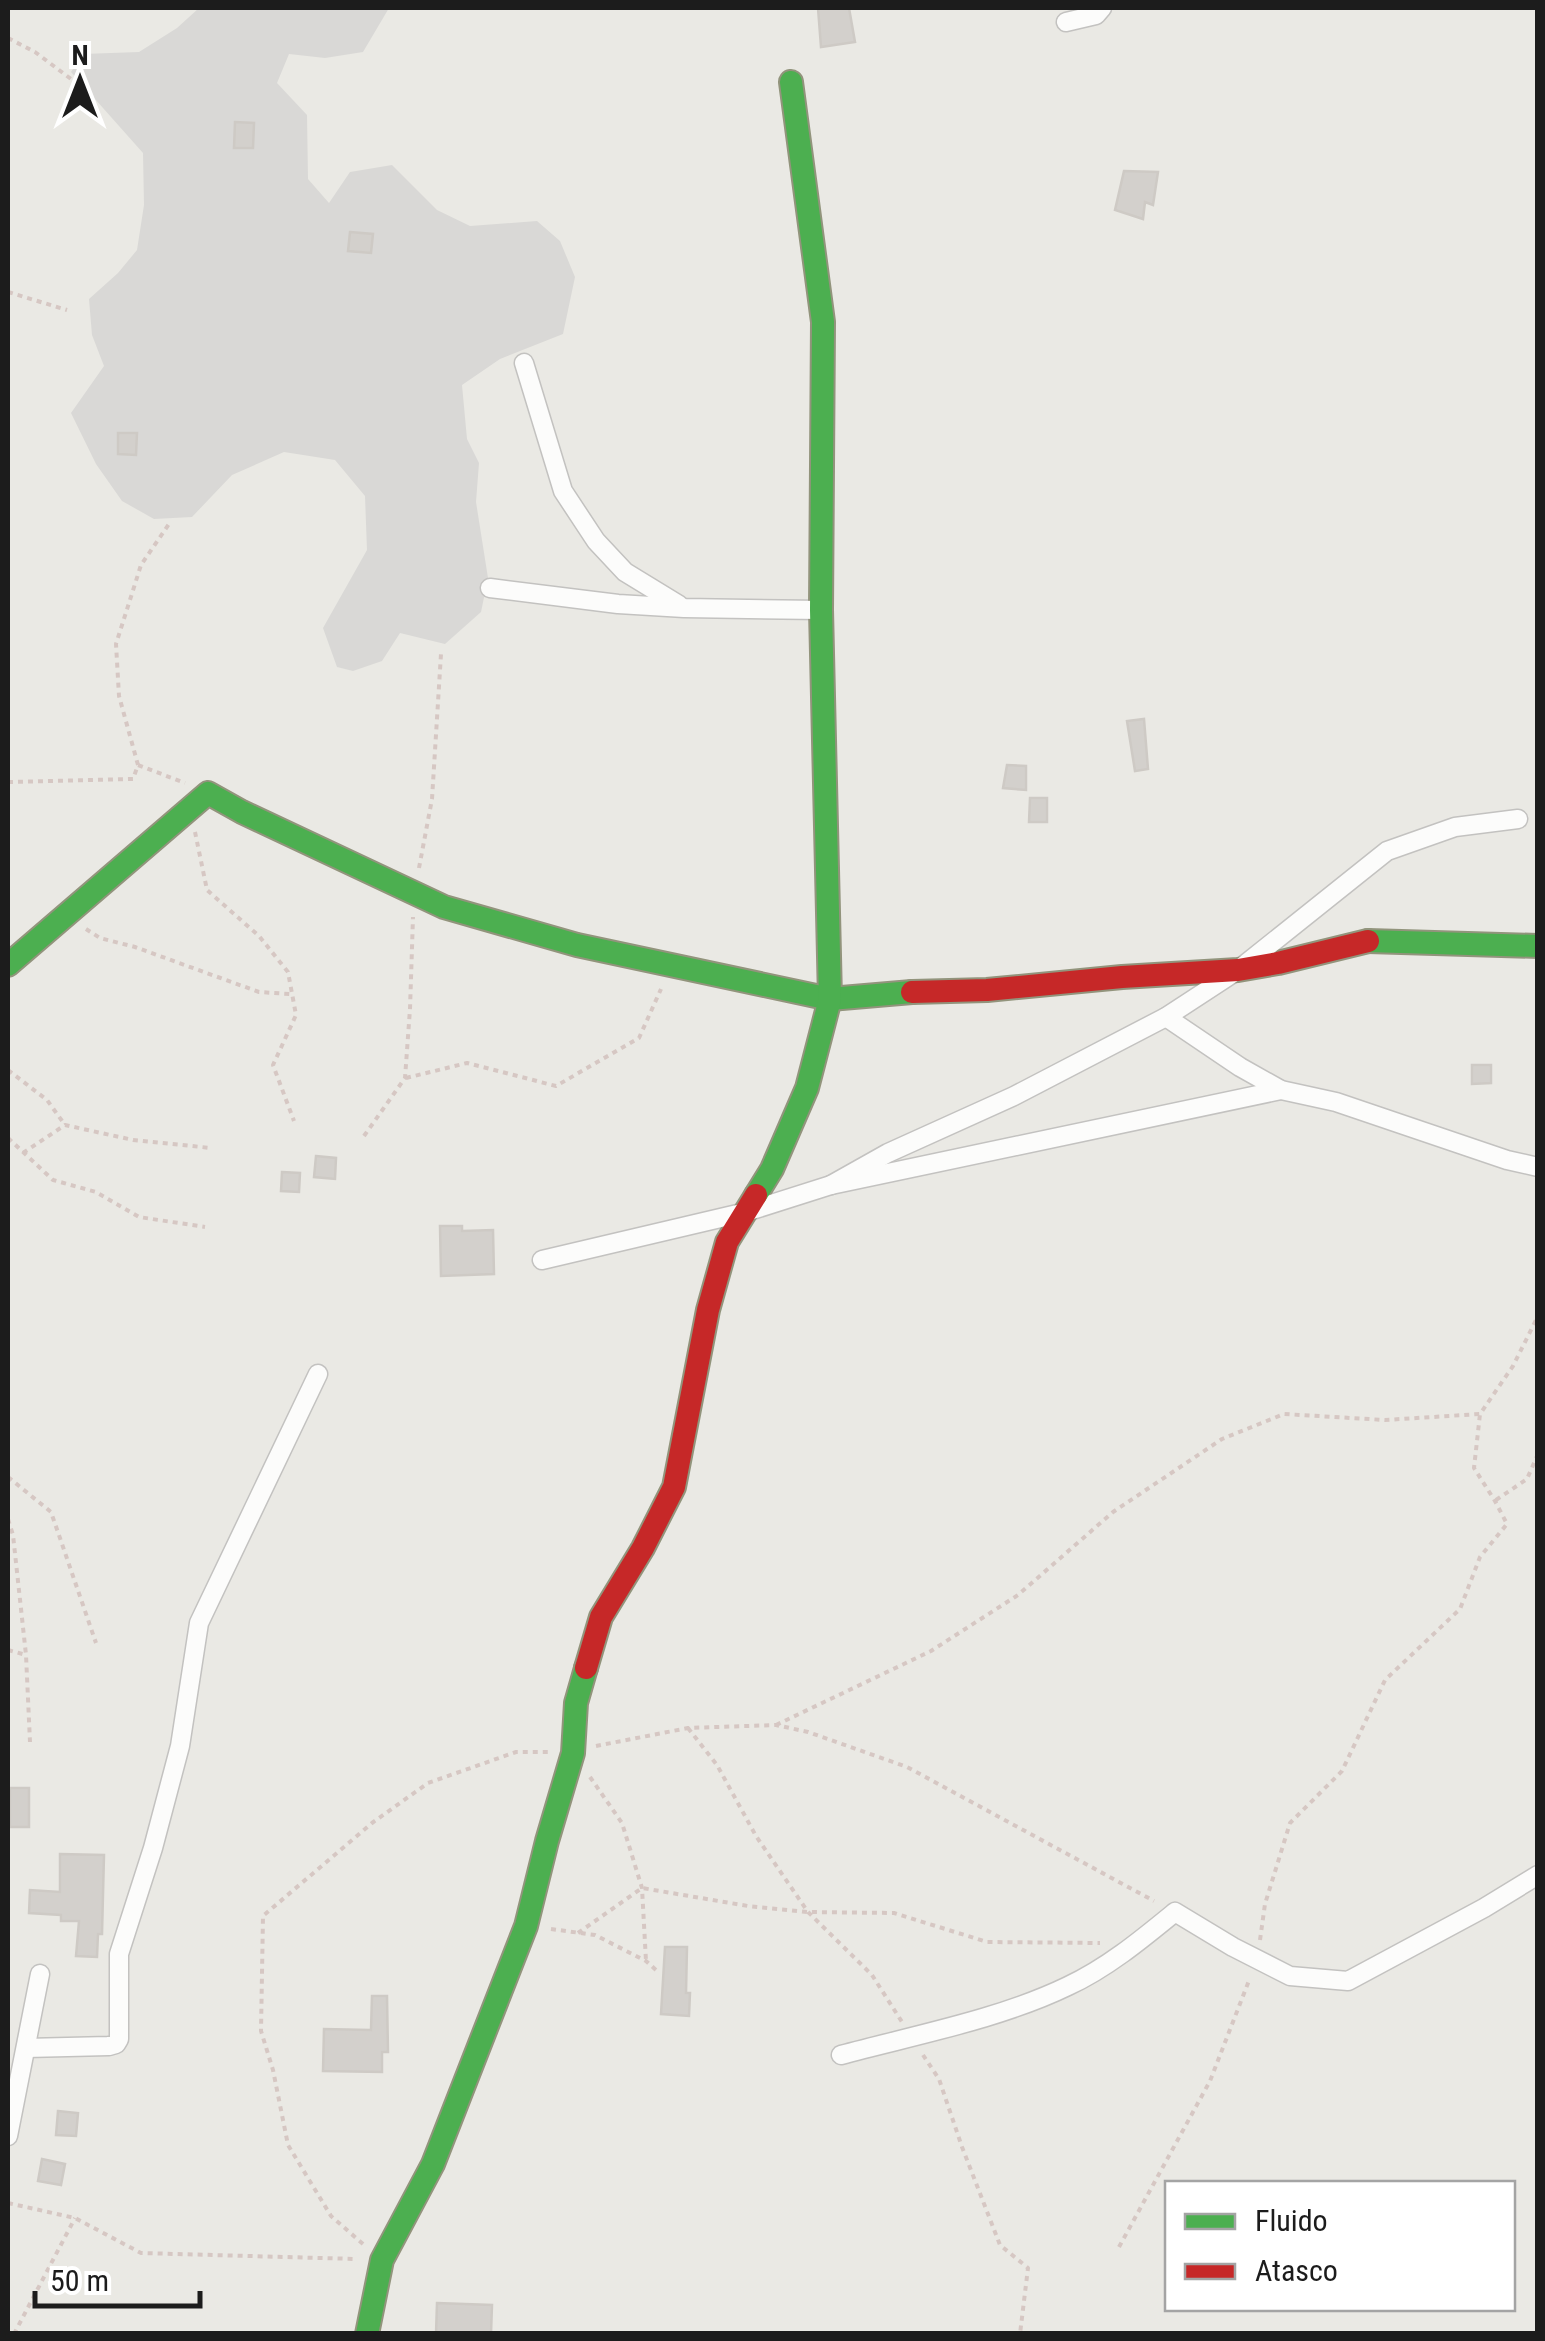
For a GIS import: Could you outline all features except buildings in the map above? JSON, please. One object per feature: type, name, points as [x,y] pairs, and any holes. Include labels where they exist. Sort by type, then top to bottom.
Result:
[{"type":"street","points":[[1066,22],[1096,15],[1102,8]]},
{"type":"street","points":[[367,2334],[382,2260],[433,2164],[526,1926],[573,1752],[576,1703],[601,1617],[674,1487],[708,1310],[727,1242],[772,1169],[806,1088],[830,999],[821,610],[823,322],[791,82]]},
{"type":"street","points":[[524,363],[563,491],[596,541],[625,572],[684,608]]},
{"type":"street","points":[[490,588],[618,604],[821,610]]},
{"type":"street","points":[[8,964],[208,792],[242,812],[444,907],[578,945],[830,999],[1238,970],[1373,940],[1538,946]]},
{"type":"street","points":[[832,1185],[888,1153],[1014,1096],[1166,1017],[1238,970],[1386,851],[1455,827],[1518,819]]},
{"type":"street","points":[[1166,1017],[1280,1090],[1336,1102],[1538,1167]]},
{"type":"street","points":[[542,1260],[746,1212],[832,1185],[1280,1090]]},
{"type":"street","points":[[26,2048],[109,2046],[120,2039],[120,1954],[180,1746],[199,1622],[318,1374]]},
{"type":"street","points":[[841,2055],[1018,2007],[1070,1985],[1140,1941],[1175,1912],[1290,1976],[1348,1981],[1538,1875]]},
{"type":"street","points":[[8,2136],[40,1974]]},
{"type":"path","points":[[8,38],[36,52],[70,80]]},
{"type":"path","points":[[8,292],[67,310]]},
{"type":"path","points":[[8,782],[133,779],[138,765],[119,696],[116,644],[141,565],[169,524]]},
{"type":"path","points":[[138,765],[208,792]]},
{"type":"path","points":[[188,808],[199,843],[206,890],[259,936],[288,972],[296,1015],[273,1065],[294,1121]]},
{"type":"path","points":[[65,916],[100,938],[259,992],[292,994]]},
{"type":"path","points":[[404,1078],[467,1063],[556,1086],[639,1038],[671,966]]},
{"type":"path","points":[[8,1070],[48,1100],[65,1124],[133,1140],[210,1148]]},
{"type":"path","points":[[23,1153],[65,1124]]},
{"type":"path","points":[[8,1138],[53,1180],[96,1192],[138,1217],[205,1227]]},
{"type":"path","points":[[1418,1647],[1460,1608],[1480,1557],[1507,1524],[1474,1468],[1480,1414],[1513,1366],[1538,1316]]},
{"type":"path","points":[[776,1724],[931,1651],[1004,1605],[1113,1512],[1222,1439],[1284,1414],[1385,1420],[1480,1414]]},
{"type":"path","points":[[1496,1500],[1526,1479],[1538,1454]]},
{"type":"path","points":[[8,1476],[51,1512],[96,1643]]},
{"type":"path","points":[[8,1520],[26,1655],[30,1742]]},
{"type":"path","points":[[8,1650],[26,1655]]},
{"type":"path","points":[[382,2260],[331,2216],[288,2145],[261,2031],[263,1916],[372,1823],[428,1783],[516,1752],[573,1752],[688,1728],[776,1724],[908,1767],[1175,1912]]},
{"type":"path","points":[[688,1728],[717,1765],[756,1836],[808,1912],[872,1975],[938,2079],[1000,2245],[1028,2268],[1020,2334]]},
{"type":"path","points":[[573,1752],[622,1823],[642,1888],[646,1962]]},
{"type":"path","points":[[578,1933],[642,1888],[808,1912],[894,1913],[987,1942],[1140,1941]]},
{"type":"path","points":[[526,1926],[595,1935],[656,1970]]},
{"type":"path","points":[[8,2203],[75,2218],[141,2253],[382,2260]]},
{"type":"path","points":[[14,2334],[75,2218]]},
{"type":"shaded area","points":[[199,8],[389,8],[363,52],[325,58],[289,54],[277,83],[307,115],[308,179],[329,203],[350,172],[392,165],[437,210],[470,226],[537,221],[560,241],[575,277],[563,334],[500,359],[462,385],[467,439],[479,463],[476,502],[488,578],[481,612],[445,644],[400,633],[382,661],[353,671],[337,667],[323,628],[367,550],[365,496],[335,460],[284,452],[232,475],[192,517],[154,519],[122,501],[96,464],[71,413],[104,366],[92,335],[89,299],[137,250],[144,205],[143,153],[71,72],[83,54],[139,52],[177,28]]},
{"type":"traffic: fast","points":[[756,1195],[772,1169],[807,1088],[830,999],[821,610],[823,322],[791,82]]},
{"type":"traffic: fast","points":[[8,965],[208,793],[444,907],[577,945],[830,999],[912,992]]},
{"type":"traffic: fast","points":[[1368,941],[1538,946]]},
{"type":"traffic: fast","points":[[367,2334],[382,2260],[433,2164],[526,1926],[573,1753],[576,1703],[586,1668]]},
{"type":"traffic: jam","points":[[912,992],[987,990],[1238,970],[1368,941]]},
{"type":"traffic: jam","points":[[586,1668],[601,1617],[674,1487],[708,1310],[727,1242],[756,1195]]}]
